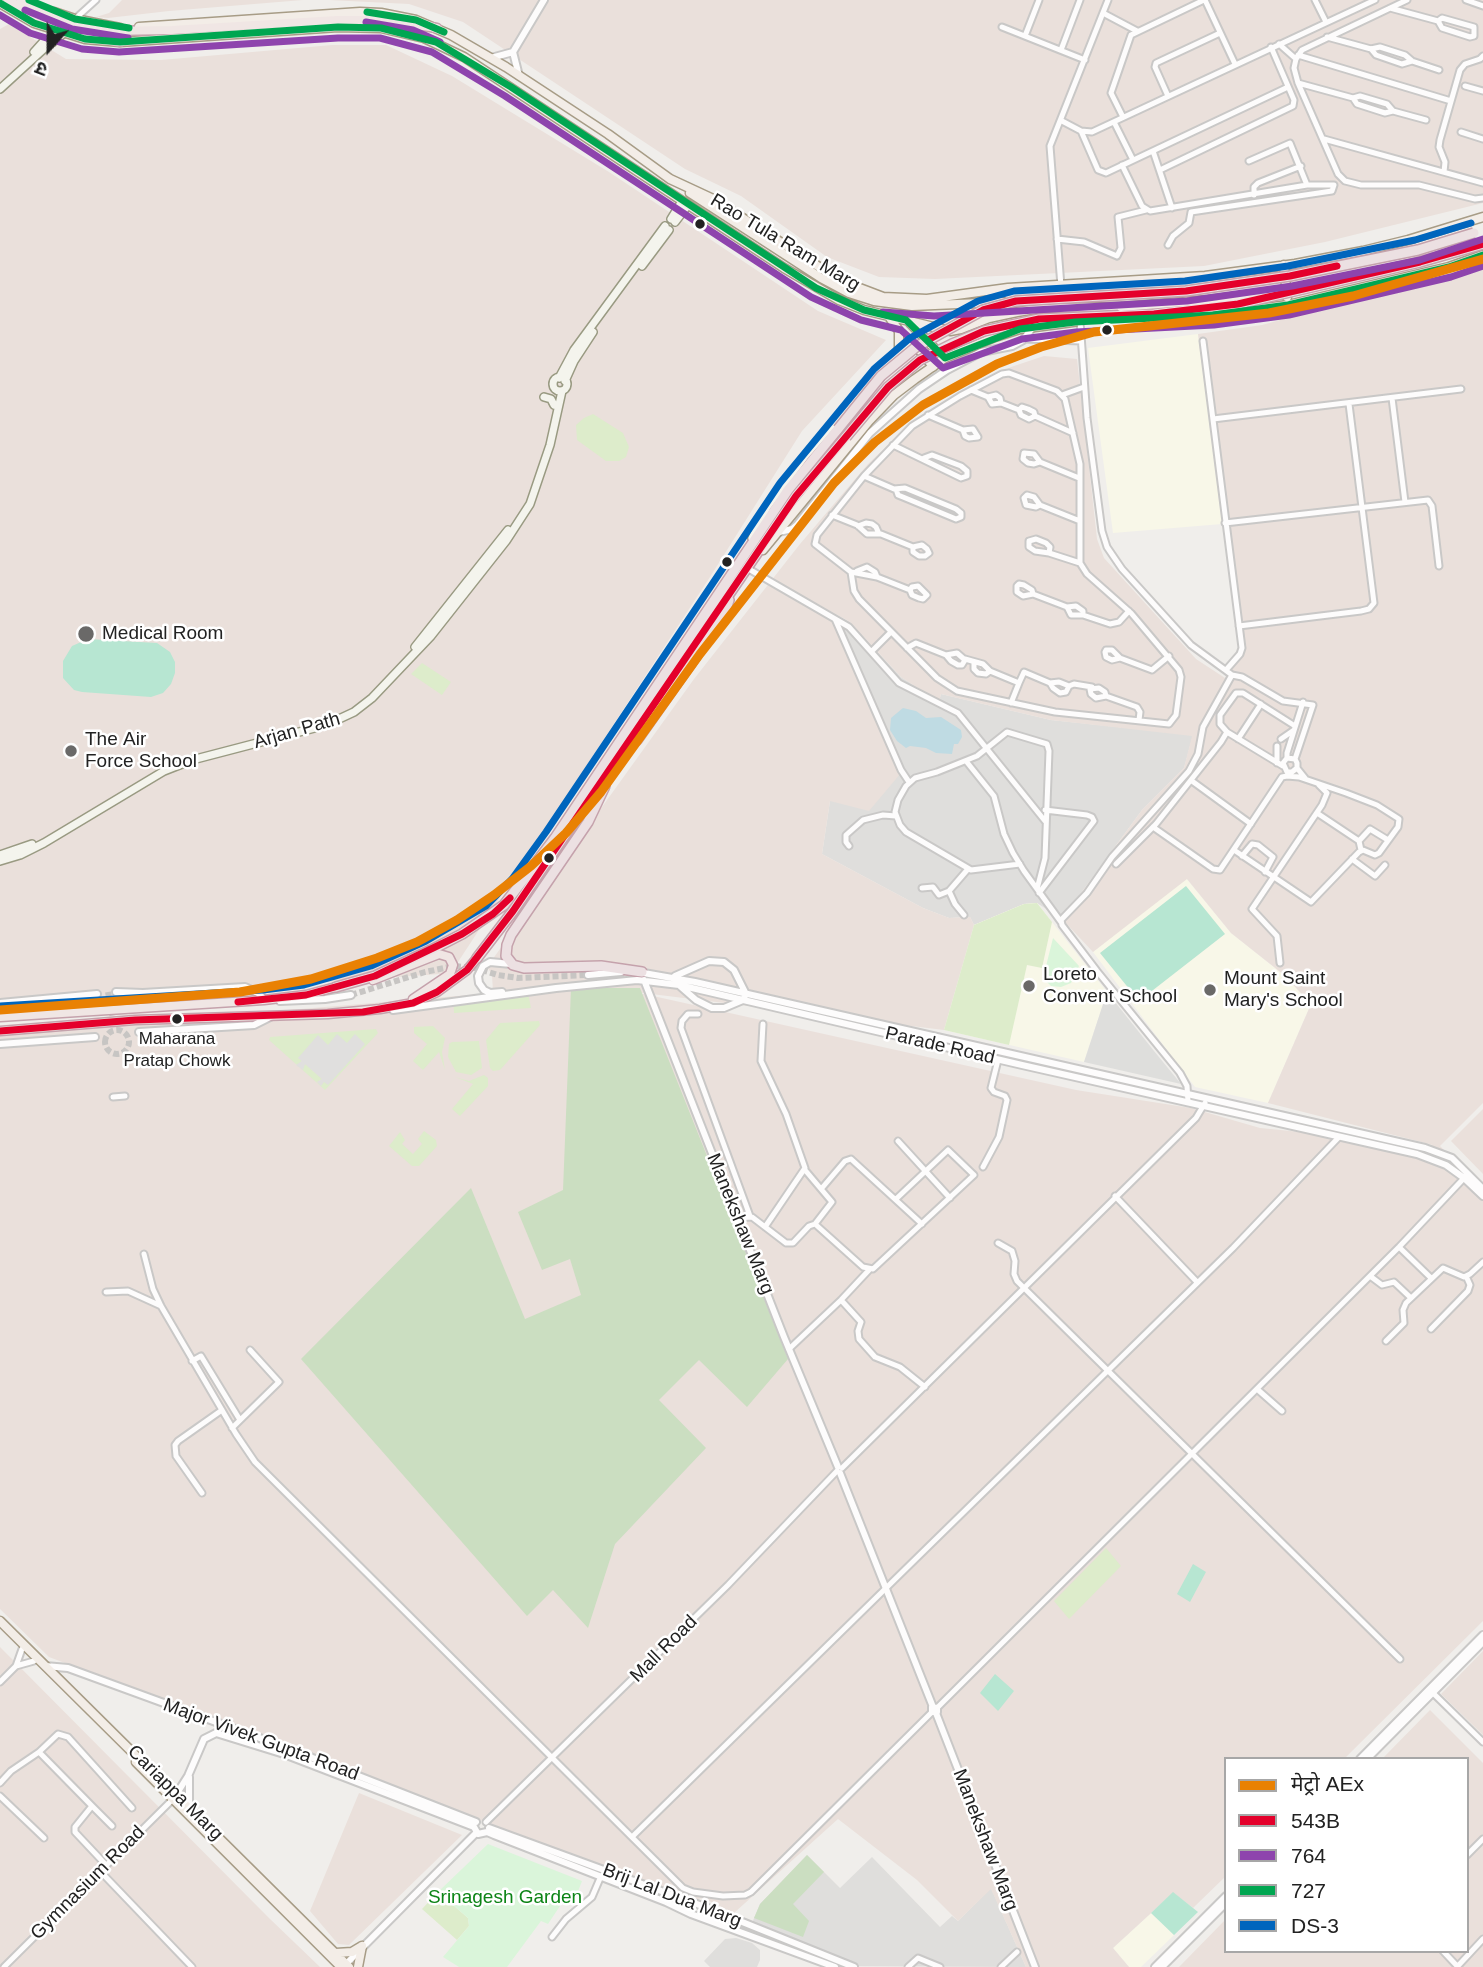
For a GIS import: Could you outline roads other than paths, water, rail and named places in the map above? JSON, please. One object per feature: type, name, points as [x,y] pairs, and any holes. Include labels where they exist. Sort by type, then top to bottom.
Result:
[{"type":"highway","points":[[8,0],[46,21],[120,42]]},
{"type":"highway","points":[[21,0],[68,22],[108,31],[337,20],[398,22],[414,27],[437,28]]},
{"type":"highway","points":[[643,976],[607,966],[520,968],[511,964],[506,952],[512,935],[588,822],[605,786],[723,618],[731,592],[744,565],[788,490],[881,376],[916,346],[983,310],[1016,301],[1186,291],[1290,276],[1418,250],[1480,231]]},
{"type":"highway","points":[[0,1017],[306,995],[374,976],[431,950],[462,934],[503,905],[555,838],[744,565],[796,496],[888,387],[920,360],[984,331],[1039,319],[1154,314],[1238,304],[1420,262],[1483,244]]},
{"type":"highway","points":[[0,1031],[135,1020],[328,1014],[407,1004],[437,992],[467,970],[513,911],[731,592]]},
{"type":"highway","points":[[340,986],[381,978],[439,954],[449,957],[453,965],[450,974],[407,1004]]},
{"type":"main road","name":"Rao Tula Ram Marg","points":[[29,0],[75,19],[113,27],[370,12],[399,15],[437,28],[519,76],[608,134],[670,179],[713,199],[841,281],[867,292],[899,299],[928,299],[1008,288],[1205,276],[1284,265],[1400,242],[1483,217]]},
{"type":"main road","name":"Rao Tula Ram Marg","points":[[0,3],[34,23],[63,34],[120,42],[338,27],[381,28],[424,38],[464,57],[816,288],[863,310],[937,329],[956,331],[1017,312],[1042,308],[1122,307],[1300,290]]},
{"type":"main road","points":[[46,27],[46,43]]},
{"type":"main road","points":[[0,83],[46,43],[63,34]]},
{"type":"main road","points":[[0,89],[8,78]]},
{"type":"main road","points":[[670,179],[821,278],[849,293],[891,304],[933,306],[1016,301]]},
{"type":"main road","points":[[673,220],[685,203]]},
{"type":"main road","points":[[562,380],[575,350],[667,228]]},
{"type":"main road","points":[[744,565],[779,532],[869,421],[894,395],[945,358],[995,337],[1033,327],[1080,321],[1213,314],[1288,305],[1449,267],[1483,256]]},
{"type":"main road","points":[[1284,265],[1288,305]]},
{"type":"main road","points":[[890,317],[899,331],[899,350]]},
{"type":"main road","points":[[905,320],[945,358]]},
{"type":"main road","points":[[744,565],[767,507],[859,390],[899,350],[912,346],[917,348],[933,367]]},
{"type":"main road","points":[[562,380],[566,387],[559,390],[554,382],[562,380]]},
{"type":"main road","name":"Arjan Path","points":[[0,855],[54,833],[179,761],[328,720],[357,705],[405,660],[526,505],[559,390]]},
{"type":"main road","name":"Arjan Path","points":[[0,861],[44,843],[164,771],[192,760],[326,725],[350,715],[372,698],[431,636],[506,541],[526,511],[534,496],[550,445],[559,390]]},
{"type":"main road","points":[[544,397],[551,399],[554,405]]},
{"type":"main road","name":"Cariappa Marg","points":[[0,1621],[344,1966]]},
{"type":"main road","name":"Cariappa Marg","points":[[0,1626],[175,1797],[188,1806],[335,1953],[344,1966]]},
{"type":"main road","points":[[335,1953],[346,1954],[362,1946]]},
{"type":"main road","points":[[358,1967],[362,1946]]},
{"type":"street","points":[[75,19],[96,0]]},
{"type":"street","points":[[491,58],[513,52],[544,0]]},
{"type":"street","points":[[1025,36],[1039,0]]},
{"type":"street","points":[[1061,50],[1080,0]]},
{"type":"street","points":[[1061,286],[1050,150],[1108,0]]},
{"type":"street","points":[[1123,117],[1111,91],[1130,37],[1137,30],[1205,0],[1235,64]]},
{"type":"street","points":[[1315,0],[1326,22]]},
{"type":"street","points":[[1062,121],[1081,131],[1092,132],[1376,0]]},
{"type":"street","points":[[1407,0],[1302,50],[1294,68],[1298,83],[1340,178],[1362,185],[1419,185],[1475,199],[1483,198]]},
{"type":"street","points":[[1466,0],[1483,6]]},
{"type":"street","points":[[1390,8],[1474,27],[1474,36],[1441,28],[1438,21]]},
{"type":"street","points":[[1103,13],[1137,30]]},
{"type":"street","points":[[1002,27],[1085,60]]},
{"type":"street","points":[[1168,96],[1155,67],[1156,63],[1220,33]]},
{"type":"street","points":[[1326,37],[1371,49],[1377,55],[1402,64],[1412,61],[1439,70]]},
{"type":"street","points":[[1279,44],[1297,57],[1451,101]]},
{"type":"street","points":[[1160,170],[1292,107],[1294,100],[1271,47]]},
{"type":"street","points":[[513,52],[519,76]]},
{"type":"street","points":[[1444,172],[1445,162],[1439,146],[1440,140],[1462,66],[1483,56]]},
{"type":"street","points":[[1298,83],[1353,98],[1360,96],[1387,104],[1393,111],[1426,120]]},
{"type":"street","points":[[1465,86],[1483,91]]},
{"type":"street","points":[[1081,131],[1100,172],[1107,173],[1288,87]]},
{"type":"street","points":[[1114,122],[1133,160]]},
{"type":"street","points":[[1461,132],[1483,139]]},
{"type":"street","points":[[1323,139],[1483,183]]},
{"type":"street","points":[[1249,160],[1290,143],[1307,185]]},
{"type":"street","points":[[1153,151],[1172,208]]},
{"type":"street","points":[[1122,165],[1146,210]]},
{"type":"street","points":[[1254,195],[1256,184],[1301,166]]},
{"type":"street","points":[[1278,175],[1282,189]]},
{"type":"street","points":[[1057,239],[1082,242],[1116,256],[1121,248],[1118,217],[1146,210],[1191,209],[1332,191],[1340,178]]},
{"type":"street","points":[[1239,201],[1254,195],[1307,185],[1333,183],[1335,186]]},
{"type":"street","points":[[1168,245],[1172,236],[1189,223],[1191,209]]},
{"type":"street","points":[[1080,321],[1084,387],[1102,531],[1109,552],[1191,645],[1232,675],[1242,677],[1283,701],[1313,705],[1287,770],[1222,868],[1216,871],[1153,827]]},
{"type":"street","points":[[779,532],[797,525],[870,433],[919,389],[947,370],[982,352],[1012,346],[1024,339],[1033,327]]},
{"type":"street","points":[[1024,339],[1081,341]]},
{"type":"street","points":[[1203,341],[1242,651],[1226,670]]},
{"type":"street","points":[[910,590],[877,577],[854,572],[815,544],[817,535],[864,476],[912,426],[1002,374],[1009,373],[1062,395],[1084,387]]},
{"type":"street","points":[[1213,419],[1461,389]]},
{"type":"street","points":[[971,390],[988,397],[992,404],[1001,403],[1020,410],[1026,408],[1033,411],[1035,416],[1074,433]]},
{"type":"street","points":[[854,572],[856,597],[937,678],[951,688],[968,695],[1055,712],[1165,724],[1175,719],[1180,673],[1169,656],[1129,611],[1087,574],[1080,563],[1080,464],[1062,395]]},
{"type":"street","points":[[1392,398],[1405,502]]},
{"type":"street","points":[[1239,626],[1362,611],[1372,607],[1375,598],[1349,404]]},
{"type":"street","points":[[928,415],[962,430]]},
{"type":"street","points":[[893,445],[925,458],[930,464],[961,478],[967,476],[966,469],[961,466],[932,455],[925,458]]},
{"type":"street","points":[[1040,462],[1079,478]]},
{"type":"street","points":[[864,476],[896,489],[905,488],[956,509],[961,513],[961,517],[956,519],[898,495],[896,489]]},
{"type":"street","points":[[1225,523],[1426,500],[1431,502],[1439,566]]},
{"type":"street","points":[[1040,505],[1080,522]]},
{"type":"street","points":[[832,515],[858,526],[867,534],[879,534],[913,547]]},
{"type":"street","points":[[858,526],[872,524],[877,527],[879,534]]},
{"type":"street","points":[[1049,552],[1080,563]]},
{"type":"street","points":[[744,565],[852,630],[899,683],[958,713],[1045,821]]},
{"type":"street","points":[[1032,594],[1067,607],[1076,606],[1083,611],[1083,615],[1112,624],[1119,622],[1129,611]]},
{"type":"street","points":[[834,618],[901,770],[909,782]]},
{"type":"street","points":[[872,651],[891,632]]},
{"type":"street","points":[[907,648],[916,643],[946,654],[955,653],[1019,683]]},
{"type":"street","points":[[946,654],[958,665],[962,665],[965,659]]},
{"type":"street","points":[[1120,658],[1152,670],[1169,656]]},
{"type":"street","points":[[1011,703],[1024,672],[1050,683],[1059,682],[1069,686],[1079,684],[1103,690],[1106,696],[1139,709],[1139,720]]},
{"type":"street","points":[[1061,922],[1064,915],[1087,893],[1114,855],[1189,771],[1196,758],[1203,727],[1232,675]]},
{"type":"street","points":[[1050,683],[1061,693],[1067,692],[1069,686]]},
{"type":"street","points":[[1092,687],[1090,692],[1094,696],[1100,699],[1106,696]]},
{"type":"street","points":[[1295,728],[1242,693],[1236,693],[1220,715],[1220,724],[1227,732],[1287,770],[1377,805],[1399,819],[1398,827],[1377,854],[1361,850]]},
{"type":"street","points":[[1291,759],[1287,753],[1303,702]]},
{"type":"street","points":[[1238,739],[1261,704]]},
{"type":"street","points":[[1281,739],[1295,728]]},
{"type":"street","points":[[1020,864],[968,869],[904,831],[896,816],[898,800],[909,782],[966,761],[1007,732],[1047,744],[1049,751],[1044,861],[1038,891]]},
{"type":"street","points":[[1116,864],[1153,827],[1192,781],[1227,732]]},
{"type":"street","points":[[1277,746],[1287,770]]},
{"type":"street","points":[[1287,770],[1291,759]]},
{"type":"street","points":[[966,761],[994,796],[1004,834],[1020,864],[1061,922],[1180,1073],[1187,1086],[1189,1098]]},
{"type":"street","points":[[1192,781],[1251,824]]},
{"type":"street","points":[[1280,962],[1277,936],[1252,909],[1317,813],[1326,793],[1316,783]]},
{"type":"street","points":[[1038,891],[1094,821],[1087,815],[1045,810]]},
{"type":"street","points":[[1317,813],[1359,841],[1361,850]]},
{"type":"street","points":[[849,846],[846,835],[863,820],[896,816]]},
{"type":"street","points":[[1359,841],[1370,828],[1388,840]]},
{"type":"street","points":[[1242,856],[1252,844],[1265,850],[1273,857],[1265,872]]},
{"type":"street","points":[[1234,850],[1311,902],[1361,850]]},
{"type":"street","points":[[1352,859],[1375,876],[1385,865]]},
{"type":"street","points":[[922,888],[933,887],[942,895],[968,869]]},
{"type":"street","points":[[948,891],[964,915]]},
{"type":"street","points":[[673,977],[709,961],[720,961],[727,963],[734,970],[744,997],[724,1007],[712,1008],[696,1000],[679,985]]},
{"type":"street","points":[[511,964],[492,962],[485,965],[478,976],[481,987],[491,993],[528,992]]},
{"type":"street","name":"Parade Road","points":[[588,975],[673,977],[744,997]]},
{"type":"street","name":"Parade Road","points":[[380,1009],[419,1008],[643,976],[1206,1102],[1425,1148],[1452,1158],[1483,1196]]},
{"type":"street","name":"Manekshaw Marg","points":[[643,976],[789,1349],[887,1587],[1035,1967]]},
{"type":"street","points":[[116,992],[245,987],[258,993],[264,1000],[291,1001],[351,995]]},
{"type":"street","points":[[0,1003],[97,994]]},
{"type":"street","points":[[698,1014],[688,1014],[682,1021],[681,1028],[750,1216],[789,1244],[811,1224],[815,1224],[832,1202],[805,1170]]},
{"type":"street","points":[[139,1032],[254,1025],[273,1015]]},
{"type":"street","points":[[763,1024],[761,1061],[786,1114],[805,1164],[805,1170],[765,1227]]},
{"type":"street","name":"Parade Road","points":[[896,1032],[998,1060],[1189,1098]]},
{"type":"street","points":[[0,1044],[95,1037]]},
{"type":"street","points":[[983,1167],[999,1137],[1007,1100],[991,1088],[998,1060]]},
{"type":"street","points":[[113,1097],[125,1096]]},
{"type":"street","name":"Parade Road","points":[[1206,1102],[1339,1137],[1433,1158],[1483,1189]]},
{"type":"street","name":"Mall Road","points":[[487,1827],[839,1470],[1196,1118],[1206,1102]]},
{"type":"street","points":[[632,1837],[1197,1282],[1339,1137]]},
{"type":"street","points":[[898,1141],[950,1198]]},
{"type":"street","points":[[789,1349],[869,1270],[974,1175],[952,1151],[946,1150],[896,1199]]},
{"type":"street","points":[[822,1188],[849,1158],[922,1224]]},
{"type":"street","points":[[144,1254],[153,1289],[161,1306],[232,1428],[271,1480],[554,1757],[683,1888],[706,1895],[745,1895],[1104,1543],[1399,1247],[1466,1176]]},
{"type":"street","points":[[1115,1196],[1197,1282]]},
{"type":"street","points":[[737,1217],[750,1216]]},
{"type":"street","points":[[815,1224],[869,1270]]},
{"type":"street","points":[[998,1243],[1012,1251],[1015,1261],[1014,1277],[1400,1659]]},
{"type":"street","points":[[1399,1247],[1431,1278]]},
{"type":"street","points":[[1386,1341],[1404,1323],[1403,1308],[1431,1278],[1445,1267],[1458,1275],[1466,1276],[1483,1262]]},
{"type":"street","points":[[1370,1276],[1382,1285],[1394,1282],[1411,1297]]},
{"type":"street","points":[[1430,1329],[1468,1291],[1470,1285],[1466,1276]]},
{"type":"street","points":[[106,1292],[128,1291],[161,1306]]},
{"type":"street","points":[[841,1300],[860,1320],[859,1339],[875,1357],[900,1367],[925,1387]]},
{"type":"street","points":[[232,1428],[279,1382],[250,1350]]},
{"type":"street","points":[[192,1360],[201,1356],[240,1420]]},
{"type":"street","points":[[1257,1389],[1282,1411]]},
{"type":"street","points":[[202,1493],[176,1456],[175,1445],[222,1410]]},
{"type":"street","points":[[1362,1757],[1483,1635]]},
{"type":"street","points":[[1369,1757],[1483,1642]]},
{"type":"street","points":[[0,1682],[16,1666],[22,1649]]},
{"type":"street","points":[[16,1666],[34,1661]]},
{"type":"street","name":"Major Vivek Gupta Road","points":[[45,1667],[68,1668],[287,1748],[475,1827]]},
{"type":"street","points":[[1433,1693],[1483,1742]]},
{"type":"street","name":"Major Vivek Gupta Road","points":[[189,1775],[204,1739],[216,1733],[284,1754],[475,1827]]},
{"type":"street","points":[[0,1783],[58,1734],[68,1737],[131,1808]]},
{"type":"street","points":[[39,1752],[112,1826]]},
{"type":"street","points":[[175,1797],[189,1775]]},
{"type":"street","points":[[188,1806],[189,1775]]},
{"type":"street","points":[[0,1796],[44,1838]]},
{"type":"street","name":"Gymnasium Road","points":[[4,1967],[175,1797]]},
{"type":"street","points":[[92,1806],[78,1822],[75,1832],[106,1865]]},
{"type":"street","points":[[344,1966],[481,1820],[487,1827],[482,1835],[475,1827]]},
{"type":"street","name":"Brij Lal Dua Marg","points":[[487,1827],[702,1918],[835,1967]]},
{"type":"street","name":"Brij Lal Dua Marg","points":[[487,1827],[717,1911],[853,1967]]},
{"type":"street","points":[[1469,1853],[1483,1839]]},
{"type":"street","points":[[100,1871],[192,1967]]},
{"type":"street","points":[[552,1937],[566,1919],[592,1897],[601,1876]]},
{"type":"street","points":[[1155,1967],[1224,1898]]},
{"type":"street","points":[[1162,1967],[1224,1905]]},
{"type":"street","points":[[1445,1953],[1457,1967],[1483,1939]]},
{"type":"street","points":[[1001,1967],[1017,1952]]},
{"type":"street","points":[[908,1967],[918,1958],[940,1967]]},
{"type":"water","points":[[903,708],[916,711],[926,718],[941,717],[961,730],[962,737],[958,744],[954,744],[952,754],[936,753],[926,748],[906,748],[897,741],[890,730],[891,718]]},
{"type":"tunnel","points":[[351,995],[454,966],[518,978],[588,975]]},
{"type":"tunnel","points":[[108,992],[114,1024]]},
{"type":"tunnel","points":[[117,1030],[126,1033],[129,1042],[126,1051],[117,1054],[108,1051],[105,1042],[108,1033],[117,1030]]},
{"type":"metro line","name":"AEx","points":[[0,1010],[240,992],[311,979],[417,942],[494,895],[531,866],[566,833],[601,792],[700,654],[834,483],[875,442],[923,405],[997,364],[1041,347],[1094,332],[1269,313],[1353,296],[1483,259]]},
{"type":"place","name":"Medical Room","points":[[86,634]]},
{"type":"place","name":"The Air Force School","points":[[71,751]]},
{"type":"place","name":"Loreto Convent School","points":[[1029,986]]},
{"type":"place","name":"Mount Saint Mary's School","points":[[1210,990]]},
{"type":"place","name":"Maharana Pratap Chowk","points":[[177,1019]]},
{"type":"park label","name":"Srinagesh Garden","points":[[505,1898]]}]
